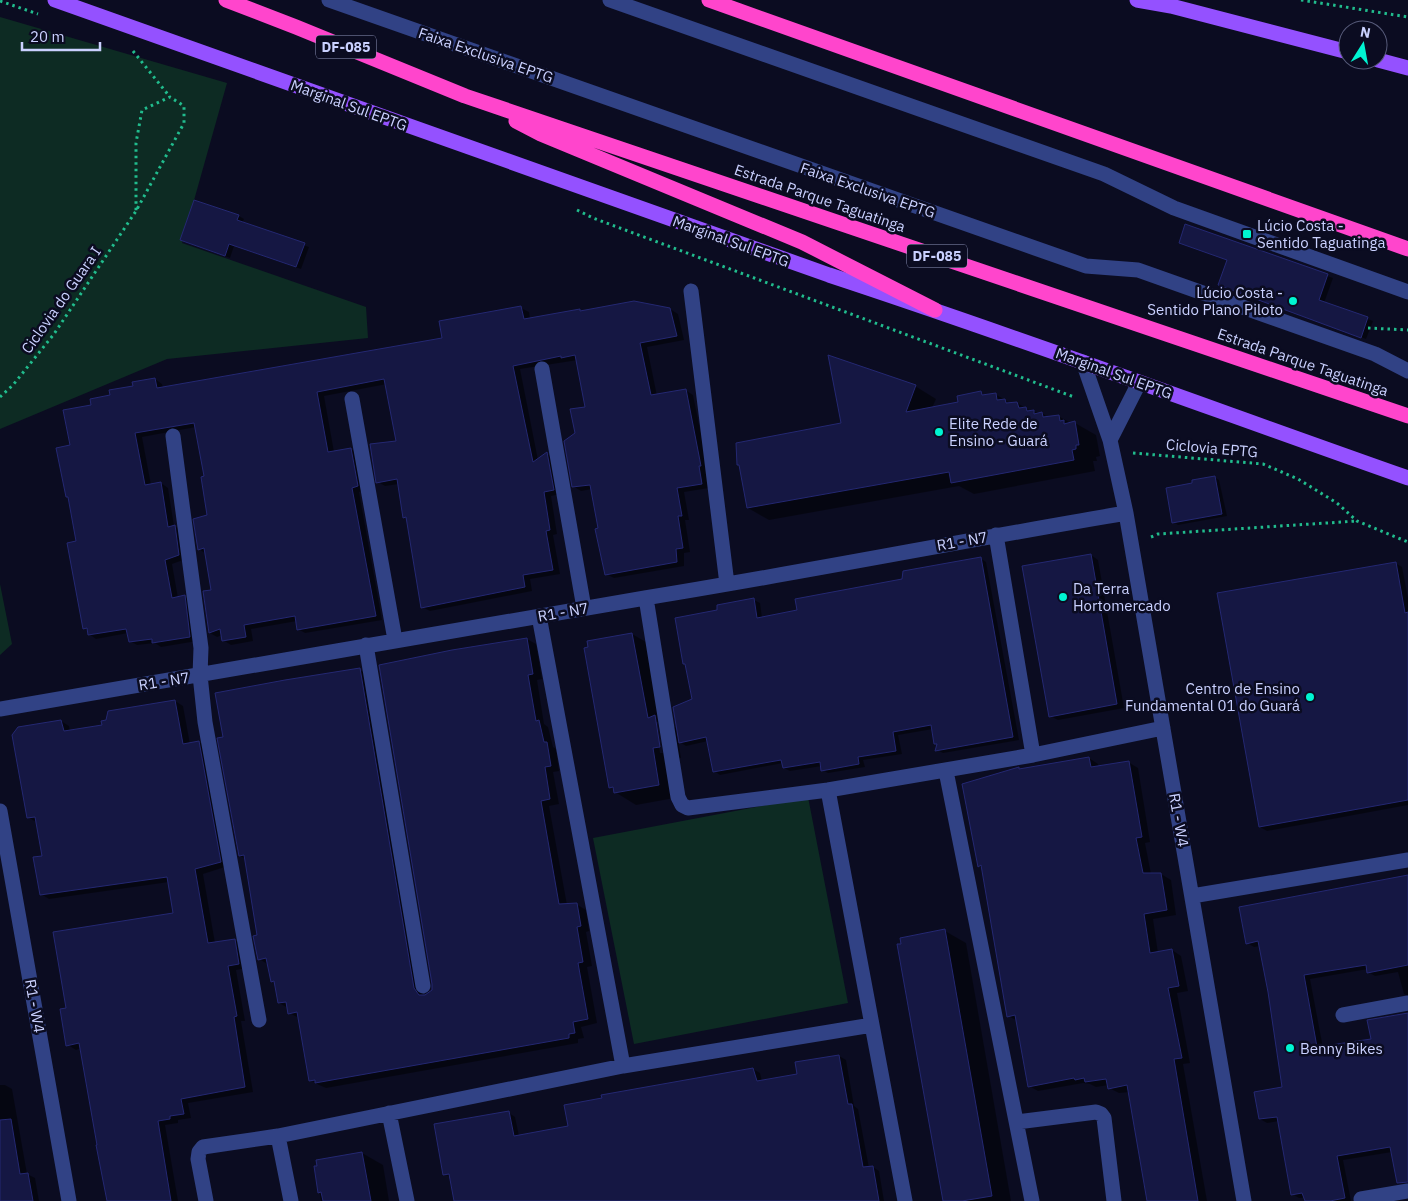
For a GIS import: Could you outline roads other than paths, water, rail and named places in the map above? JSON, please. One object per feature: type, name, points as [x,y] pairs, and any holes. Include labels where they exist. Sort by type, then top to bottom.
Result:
[{"type":"highway","name":"Estrada Parque Taguatinga","points":[[226,0],[465,96],[1408,416]]},
{"type":"highway","points":[[713,1],[1408,249]]},
{"type":"highway","points":[[465,96],[541,134],[802,242],[935,310]]},
{"type":"main road","name":"Marginal Sul EPTG","points":[[55,0],[820,272],[935,310],[1408,478]]},
{"type":"main road","points":[[1137,0],[1171,6],[1338,49]]},
{"type":"main road","points":[[1388,63],[1408,68]]},
{"type":"street","name":"Faixa Exclusiva EPTG","points":[[329,0],[1086,266],[1138,270],[1375,354],[1408,371]]},
{"type":"street","points":[[610,0],[1104,174],[1174,208],[1408,292]]},
{"type":"street","points":[[691,291],[727,584]]},
{"type":"street","name":"R1 - W4","points":[[1083,362],[1111,447],[1132,544],[1244,1201]]},
{"type":"street","points":[[542,369],[584,608]]},
{"type":"street","points":[[1111,447],[1139,383]]},
{"type":"street","points":[[352,399],[395,640]]},
{"type":"street","points":[[173,436],[201,648],[200,675],[205,722],[259,1020]]},
{"type":"street","name":"R1 - N7","points":[[0,709],[727,584],[1126,513]]},
{"type":"street","points":[[996,535],[1033,755]]},
{"type":"street","points":[[646,598],[678,798],[682,805],[688,808],[828,790],[946,771],[1163,728]]},
{"type":"street","points":[[540,616],[623,1066]]},
{"type":"street","points":[[366,645],[423,986]]},
{"type":"street","points":[[946,771],[1032,1201]]},
{"type":"street","points":[[828,790],[905,1201]]},
{"type":"street","name":"R1 - W4","points":[[0,811],[69,1201]]},
{"type":"street","points":[[1192,896],[1408,860]]},
{"type":"street","points":[[1343,1015],[1408,1003]]},
{"type":"street","points":[[206,1201],[198,1159],[198,1152],[203,1147],[278,1136],[623,1066],[872,1026]]},
{"type":"street","points":[[1017,1122],[1096,1112],[1101,1114],[1104,1118],[1114,1201]]},
{"type":"street","points":[[390,1113],[407,1201]]},
{"type":"street","points":[[278,1136],[291,1201]]},
{"type":"street","points":[[1361,1199],[1408,1191]]},
{"type":"place","name":"Lúcio Costa - Sentido Taguatinga","points":[[1247,234]]},
{"type":"place","name":"Lúcio Costa - Sentido Plano Piloto","points":[[1293,301]]},
{"type":"place","name":"Elite Rede de Ensino - Guará","points":[[939,432]]},
{"type":"place","name":"Da Terra Hortomercado","points":[[1063,597]]},
{"type":"place","name":"Centro de Ensino Fundamental 01 do Guará","points":[[1310,697]]},
{"type":"place","name":"Benny Bikes","points":[[1290,1048]]}]
